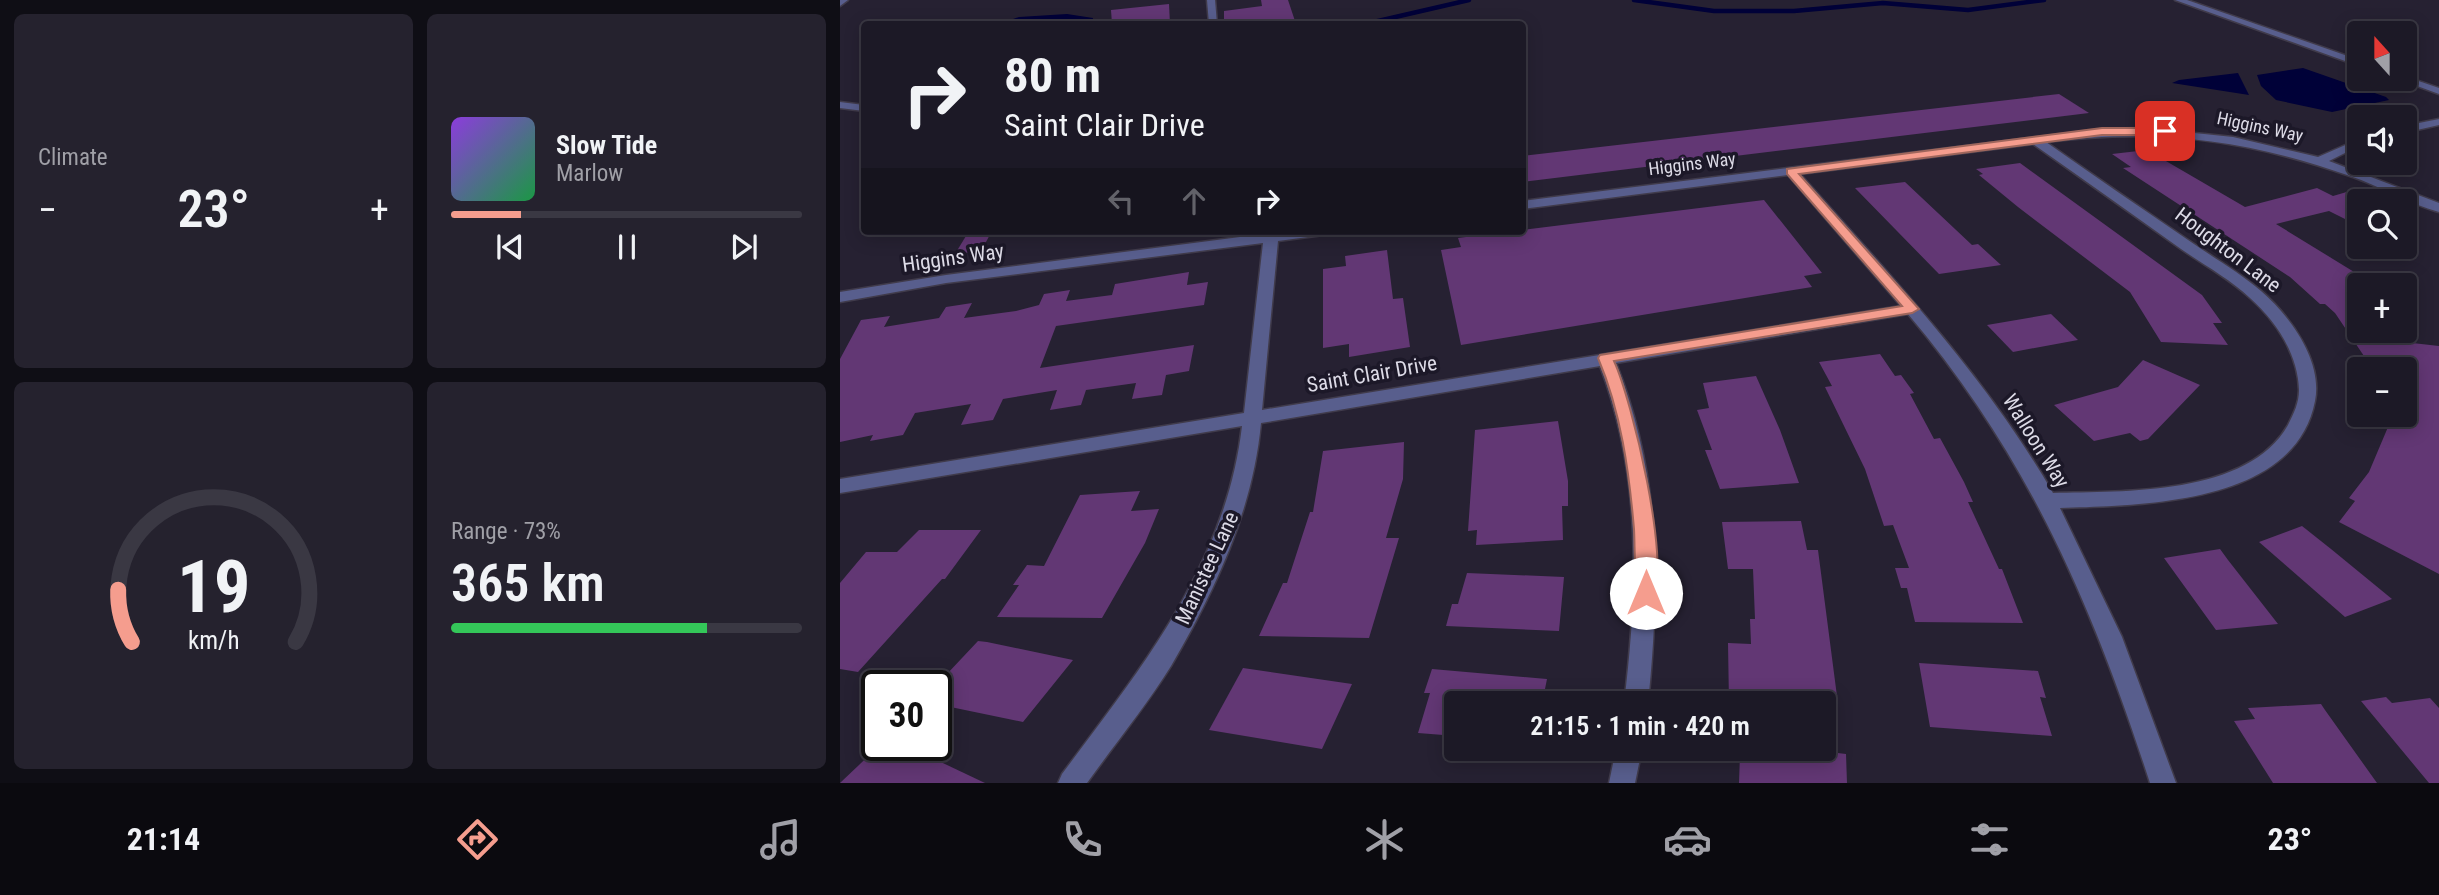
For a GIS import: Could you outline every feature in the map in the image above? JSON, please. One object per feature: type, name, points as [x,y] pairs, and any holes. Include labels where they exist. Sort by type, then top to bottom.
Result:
[{"type":"street","points":[[1211,0],[1213,21]]},
{"type":"street","points":[[2179,0],[2347,59]]},
{"type":"street","points":[[2417,84],[2439,91]]},
{"type":"street","points":[[840,105],[861,108]]},
{"type":"street","points":[[2417,127],[2439,122]]},
{"type":"street","name":"Higgins Way","points":[[1526,204],[2102,132],[2165,131],[2234,139],[2321,160],[2439,208]]},
{"type":"street","name":"Houghton Lane","points":[[2035,140],[2255,294],[2280,322],[2298,349],[2308,382],[2308,397],[2293,435],[2269,458],[2235,478],[2176,492],[2047,501]]},
{"type":"street","points":[[2321,160],[2347,148]]},
{"type":"street","name":"Walloon Way","points":[[1791,171],[1912,309],[1988,405],[2047,501],[2117,653],[2163,783]]},
{"type":"street","name":"Higgins Way","points":[[840,297],[946,279],[1288,235]]},
{"type":"street","name":"Manistee Lane","points":[[1071,783],[1162,659],[1217,555],[1238,500],[1253,417],[1271,237]]},
{"type":"street","name":"Saint Clair Drive","points":[[840,486],[1912,309]]},
{"type":"street","points":[[1605,358],[1619,388],[1639,477],[1647,566],[1637,691]]},
{"type":"street","points":[[1622,783],[1627,761]]},
{"type":"shaded area","points":[[1067,14],[1093,18],[1092,21],[1008,21],[1019,17]]},
{"type":"shaded area","points":[[2303,68],[2347,83],[2347,91],[2369,91],[2389,100],[2365,105],[2347,105],[2347,109],[2332,112],[2276,100],[2261,86],[2257,75]]},
{"type":"shaded area","points":[[2238,73],[2249,95],[2172,83],[2179,80]]},
{"type":"building","points":[[1261,0],[1288,0],[1295,21],[1224,21],[1224,11],[1262,6]]},
{"type":"building","points":[[1169,4],[1170,21],[1112,21],[1111,10]]},
{"type":"building","points":[[2059,94],[2089,113],[1526,182],[1526,156]]},
{"type":"building","points":[[2147,150],[2245,207],[2317,188],[2333,196],[2347,192],[2347,220],[2329,211],[2276,224],[2356,273],[2347,273],[2347,331],[2335,313],[2325,304],[2320,304],[2290,277],[2123,168],[2131,167],[2112,154]]},
{"type":"building","points":[[2020,163],[2202,295],[2222,323],[2213,323],[2228,345],[2161,342],[2130,292],[2018,207],[1979,175],[1983,174],[1976,169]]},
{"type":"building","points":[[1905,182],[1972,245],[1978,244],[2001,265],[1939,274],[1855,188]]},
{"type":"building","points":[[1764,200],[1822,273],[1804,276],[1812,287],[1461,345],[1441,250],[1461,247],[1458,238],[1526,235],[1526,230]]},
{"type":"building","points":[[967,235],[990,235],[981,251],[955,254]]},
{"type":"building","points":[[1387,250],[1393,299],[1403,298],[1410,347],[1349,357],[1349,344],[1323,348],[1323,269],[1346,266],[1345,256]]},
{"type":"building","points":[[1189,272],[1187,285],[1208,282],[1204,305],[1056,326],[1040,368],[1194,345],[1189,371],[1166,375],[1162,395],[1132,399],[1136,383],[1086,390],[1081,405],[1050,410],[1057,390],[1003,399],[993,420],[961,425],[971,404],[915,413],[903,435],[870,441],[873,435],[840,442],[840,359],[861,320],[890,316],[884,327],[939,318],[946,307],[972,303],[964,318],[1016,311],[1039,305],[1044,294],[1070,290],[1066,301],[1112,295],[1115,284]]},
{"type":"building","points":[[2051,314],[2078,340],[2013,352],[1987,325]]},
{"type":"building","points":[[2355,343],[2439,346],[2439,574],[2339,522],[2355,501],[2349,498],[2369,472],[2388,427],[2417,427],[2417,357],[2365,357]]},
{"type":"building","points":[[1880,354],[1895,376],[1901,375],[1914,393],[1910,394],[1934,439],[1940,438],[1964,482],[1973,502],[1968,502],[1999,569],[2002,569],[2023,623],[1915,622],[1907,588],[1901,588],[1895,568],[1909,568],[1893,525],[1884,526],[1865,469],[1825,387],[1832,386],[1819,362]]},
{"type":"building","points":[[2143,360],[2200,385],[2148,439],[2140,441],[2130,433],[2094,441],[2054,405],[2118,387]]},
{"type":"building","points":[[1756,376],[1780,430],[1799,483],[1720,489],[1705,450],[1712,450],[1697,410],[1709,408],[1703,383]]},
{"type":"building","points":[[1558,421],[1568,481],[1568,506],[1562,506],[1563,540],[1476,545],[1477,530],[1468,531],[1475,430]]},
{"type":"building","points":[[1404,442],[1403,479],[1386,538],[1399,538],[1369,638],[1259,636],[1283,583],[1287,583],[1310,512],[1313,512],[1323,451]]},
{"type":"building","points":[[1140,491],[1131,511],[1159,509],[1145,543],[1102,618],[997,617],[1019,585],[1013,585],[1027,565],[1044,566],[1080,495]]},
{"type":"building","points":[[1801,521],[1807,550],[1818,550],[1838,704],[1836,691],[1729,691],[1728,643],[1751,644],[1750,619],[1755,619],[1753,569],[1728,569],[1722,522]]},
{"type":"building","points":[[2302,526],[2392,599],[2345,617],[2259,542]]},
{"type":"building","points":[[919,530],[981,530],[945,579],[942,579],[858,672],[840,669],[840,583],[866,552],[897,552]]},
{"type":"building","points":[[2220,549],[2278,624],[2216,630],[2164,558]]},
{"type":"building","points":[[1467,573],[1564,577],[1559,631],[1446,626],[1452,604],[1458,604]]},
{"type":"building","points":[[978,641],[1073,660],[1023,722],[952,707],[951,670]]},
{"type":"building","points":[[1919,663],[2038,671],[2046,698],[2040,697],[2052,736],[1930,727]]},
{"type":"building","points":[[1243,668],[1352,684],[1322,749],[1209,730]]},
{"type":"building","points":[[1432,669],[1547,679],[1545,691],[1444,691],[1444,735],[1418,733],[1430,693],[1424,693]]},
{"type":"building","points":[[2386,697],[2392,703],[2430,698],[2439,708],[2439,783],[2429,783],[2361,701]]},
{"type":"building","points":[[2321,704],[2377,783],[2273,783],[2234,721],[2255,719],[2248,708]]},
{"type":"building","points":[[1836,753],[1846,754],[1847,783],[1739,783],[1740,761],[1836,761]]},
{"type":"building","points":[[863,761],[939,761],[985,783],[840,783]]},
{"type":"waterway","points":[[1378,21],[1469,0]]},
{"type":"waterway","points":[[1634,0],[1714,11],[1794,11],[1883,3],[1968,10],[2044,0]]},
{"type":"route","points":[[1646,593],[1647,566],[1639,477],[1619,388],[1605,358],[1912,309],[1791,171],[2102,132],[2165,131]]}]
